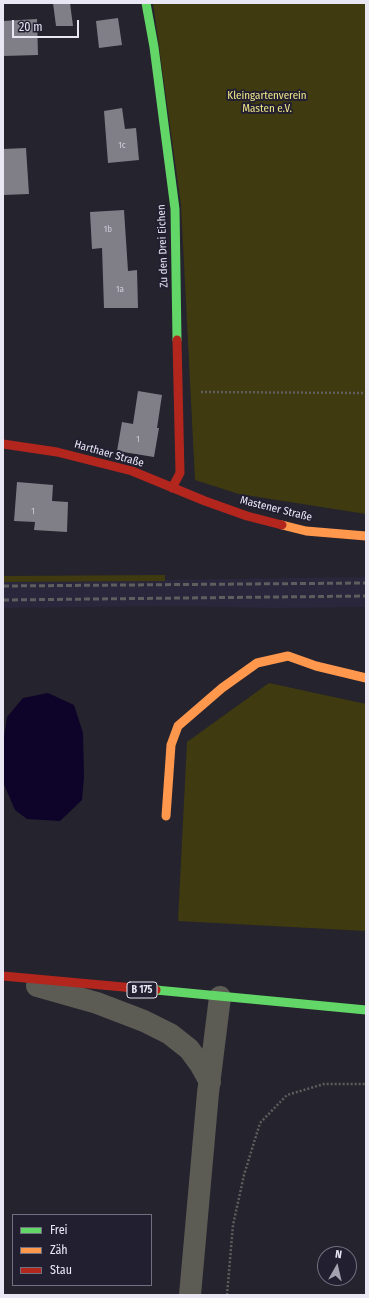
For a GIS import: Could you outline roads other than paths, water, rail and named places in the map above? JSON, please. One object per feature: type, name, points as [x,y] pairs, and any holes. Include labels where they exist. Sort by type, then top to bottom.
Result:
[{"type":"street","name":"Zu den Drei Eichen","points":[[146,3],[154,47],[174,209],[180,474],[172,488]]},
{"type":"street","name":"Harthaer Straße","points":[[3,444],[58,452],[132,471],[205,501]]},
{"type":"street","name":"Mastener Straße","points":[[205,501],[247,516],[306,531],[366,536]]},
{"type":"street","points":[[166,816],[171,745],[178,726],[222,688],[257,663],[288,656],[316,666],[366,678]]},
{"type":"street","points":[[3,977],[65,992],[144,1020],[170,1034],[189,1050],[200,1064],[210,1082]]},
{"type":"street","name":"B 175","points":[[3,977],[366,1010]]},
{"type":"street","points":[[190,1295],[210,1082],[220,997]]},
{"type":"railway","points":[[3,586],[366,583]]},
{"type":"railway","points":[[3,600],[366,596]]},
{"type":"park label","name":"Kleingartenverein Masten e.V.","points":[[267,102]]}]
